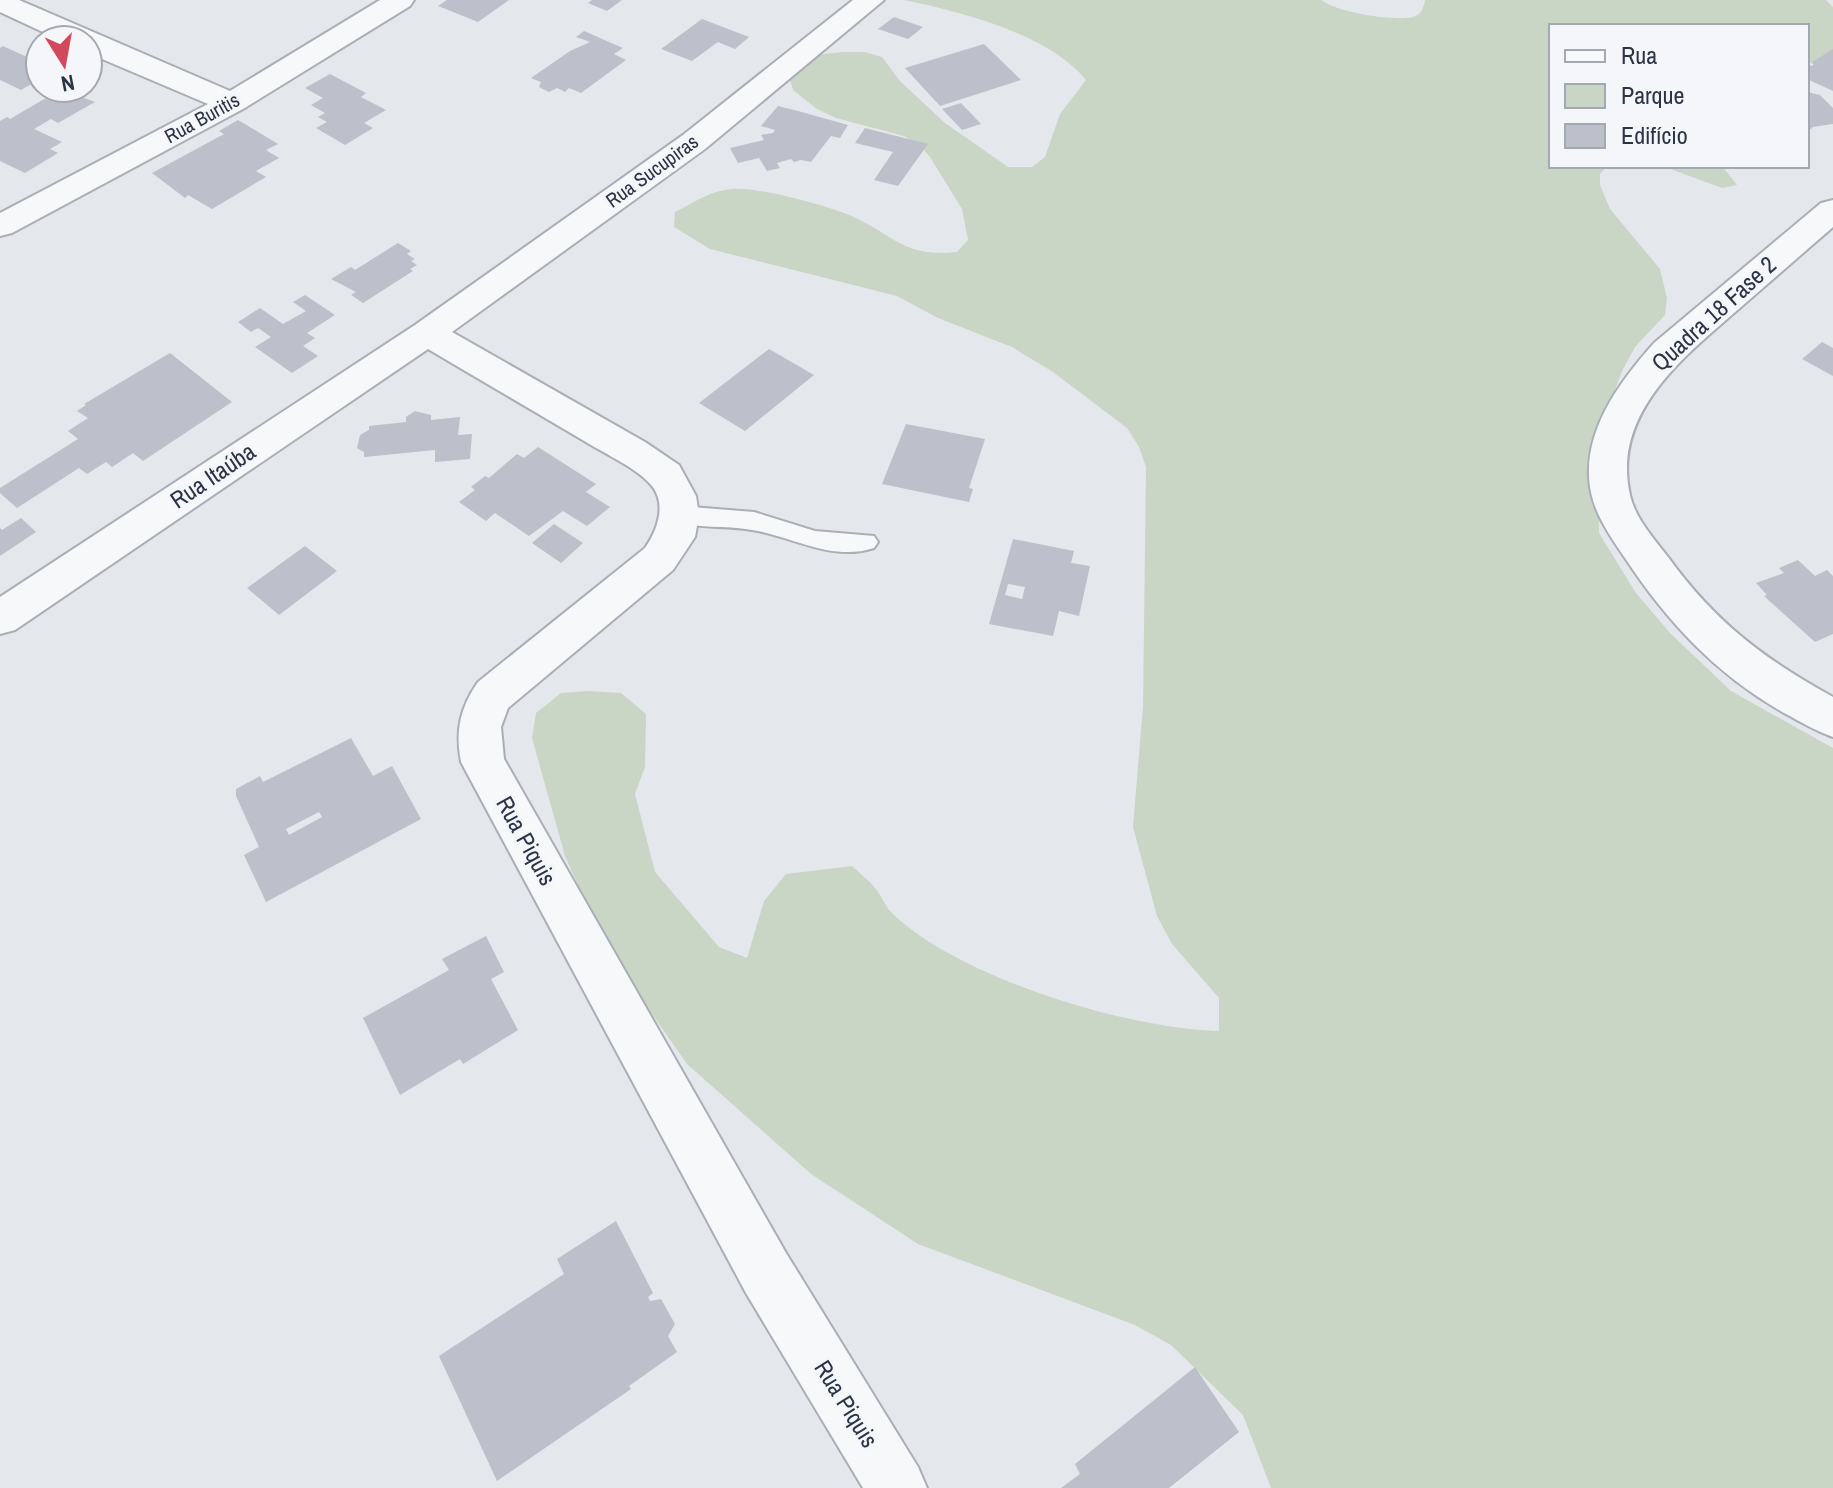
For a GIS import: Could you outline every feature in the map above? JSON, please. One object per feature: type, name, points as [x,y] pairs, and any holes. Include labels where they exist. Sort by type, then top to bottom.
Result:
[{"type":"street","name":"Rua Buritis","points":[[0,226],[232,103],[400,0]]},
{"type":"street","name":"Rua Sucupiras","points":[[427,333],[694,142],[870,0]]},
{"type":"street","points":[[0,2],[49,24]]},
{"type":"street","points":[[104,49],[232,103]]},
{"type":"street","name":"Quadra 18 Fase 2","points":[[1833,210],[1667,352],[1648,372],[1631,395],[1615,430],[1609,472],[1610,494],[1618,516],[1654,570],[1703,631],[1750,669],[1833,719]]},
{"type":"street","points":[[427,333],[632,452],[665,475],[677,496],[679,515]]},
{"type":"street","name":"Rua Itaúba","points":[[0,618],[427,333]]},
{"type":"street","name":"Rua Piquis","points":[[679,515],[675,537],[659,559],[493,695],[482,709],[478,729],[483,762],[766,1273],[897,1488]]},
{"type":"lane","points":[[679,515],[754,521],[815,540],[866,542]]},
{"type":"green space","points":[[904,0],[1322,0],[1340,9],[1396,18],[1418,15],[1425,0],[1826,0],[1833,7],[1833,59],[1809,63],[1809,24],[1549,24],[1549,168],[1605,168],[1600,174],[1600,185],[1610,209],[1660,269],[1667,298],[1665,315],[1635,347],[1622,371],[1605,418],[1598,450],[1599,533],[1636,593],[1670,633],[1731,691],[1833,748],[1833,1488],[1271,1488],[1243,1415],[1171,1345],[1135,1325],[918,1244],[811,1174],[687,1064],[608,951],[565,856],[532,738],[536,713],[561,693],[621,693],[646,714],[645,767],[635,794],[655,872],[719,947],[747,958],[764,901],[786,874],[852,866],[872,884],[891,912],[920,936],[999,978],[1092,1010],[1138,1021],[1219,1031],[1219,998],[1172,944],[1157,916],[1133,827],[1143,706],[1146,467],[1139,447],[1127,428],[1053,372],[1012,347],[938,318],[897,296],[710,249],[674,227],[675,212],[717,192],[743,189],[794,198],[845,213],[914,249],[957,252],[968,240],[962,209],[930,157],[919,145],[904,136],[836,118],[817,109],[793,90],[786,67],[797,57],[842,52],[864,52],[882,57],[900,81],[945,123],[1008,167],[1032,167],[1045,157],[1060,114],[1086,80],[1049,49],[1026,37],[951,11]]},
{"type":"green space","points":[[1667,168],[1724,168],[1737,185],[1722,188]]},
{"type":"building","points":[[447,0],[509,0],[478,22],[438,6]]},
{"type":"building","points":[[592,0],[622,0],[607,11],[588,3]]},
{"type":"building","points":[[894,17],[923,27],[908,39],[878,29]]},
{"type":"building","points":[[702,19],[749,37],[735,49],[718,42],[692,61],[661,49]]},
{"type":"building","points":[[584,31],[623,48],[614,54],[626,60],[581,93],[569,88],[565,92],[557,88],[549,92],[539,87],[541,82],[531,78],[570,51],[590,42],[576,37]]},
{"type":"building","points":[[984,44],[1021,80],[940,106],[905,68]]},
{"type":"building","points":[[3,46],[24,56],[24,88],[21,90],[0,80],[0,48]]},
{"type":"building","points":[[1833,49],[1833,91],[1809,80],[1809,65],[1814,64],[1811,63]]},
{"type":"building","points":[[330,74],[366,93],[361,97],[386,110],[364,123],[373,128],[345,145],[316,128],[327,122],[318,117],[325,113],[311,105],[323,98],[305,88]]},
{"type":"building","points":[[1809,92],[1820,95],[1833,108],[1833,124],[1809,130]]},
{"type":"building","points":[[961,103],[981,124],[962,130],[942,109]]},
{"type":"building","points":[[36,104],[91,104],[58,123],[51,119],[34,129],[62,142],[50,149],[58,153],[25,173],[0,161],[0,121],[7,117],[10,119]]},
{"type":"building","points":[[778,106],[848,125],[840,138],[831,136],[811,162],[794,162],[791,159],[777,163],[780,168],[767,171],[759,158],[738,163],[730,148],[764,140],[761,135],[773,133],[775,130],[761,126]]},
{"type":"building","points":[[238,120],[278,144],[266,150],[279,158],[256,171],[266,177],[212,209],[188,195],[185,198],[152,173],[224,134],[219,131]]},
{"type":"building","points":[[865,128],[928,144],[898,186],[874,180],[893,152],[855,143]]},
{"type":"building","points":[[398,243],[411,251],[407,254],[415,259],[411,261],[417,265],[410,269],[413,271],[363,303],[351,295],[356,292],[331,279],[351,267],[355,270]]},
{"type":"building","points":[[305,295],[335,315],[307,333],[315,338],[303,346],[318,356],[292,373],[255,347],[271,337],[258,328],[251,332],[238,322],[260,308],[283,324],[306,311],[293,302]]},
{"type":"building","points":[[1822,342],[1833,348],[1833,376],[1802,359]]},
{"type":"building","points":[[769,349],[814,375],[745,431],[699,403]]},
{"type":"building","points":[[170,353],[232,402],[143,461],[133,453],[112,467],[106,462],[87,474],[79,468],[17,508],[0,493],[0,488],[78,439],[68,431],[88,418],[77,411],[84,404]]},
{"type":"building","points":[[415,411],[431,415],[431,420],[460,417],[458,435],[472,434],[470,459],[435,462],[435,450],[364,457],[364,452],[357,448],[360,435],[369,430],[369,426],[406,422],[406,417]]},
{"type":"building","points":[[906,424],[985,439],[969,488],[973,489],[969,502],[882,484]]},
{"type":"building","points":[[538,447],[596,484],[586,492],[610,507],[587,526],[563,511],[529,536],[495,513],[486,521],[459,502],[475,490],[471,487],[485,476],[489,478],[517,454],[524,458]]},
{"type":"building","points":[[21,518],[36,532],[0,556],[0,528],[2,530]]},
{"type":"building","points":[[554,524],[583,543],[561,563],[532,543]]},
{"type":"building","points":[[1013,539],[1074,551],[1071,563],[1090,566],[1079,616],[1059,611],[1053,636],[989,624]],"holes":[[[1008,584],[1025,587],[1022,599],[1005,595]]]},
{"type":"building","points":[[305,546],[337,571],[279,615],[247,588]]},
{"type":"building","points":[[1798,560],[1815,576],[1827,570],[1833,576],[1833,634],[1815,642],[1764,596],[1767,595],[1756,583],[1784,573],[1779,568]]},
{"type":"building","points":[[351,738],[373,776],[392,766],[421,819],[266,902],[244,855],[259,847],[236,796],[236,789],[260,776],[263,782]],"holes":[[[319,812],[322,817],[289,835],[286,829]]]},
{"type":"building","points":[[486,936],[504,972],[491,979],[518,1030],[463,1064],[460,1059],[400,1095],[363,1018],[449,970],[442,959]]},
{"type":"building","points":[[616,1221],[653,1293],[648,1297],[650,1301],[661,1299],[675,1324],[668,1336],[677,1352],[629,1386],[631,1389],[497,1481],[439,1356],[564,1274],[557,1259]]},
{"type":"building","points":[[1195,1367],[1239,1432],[1169,1488],[1061,1488],[1080,1474],[1075,1464]]}]
